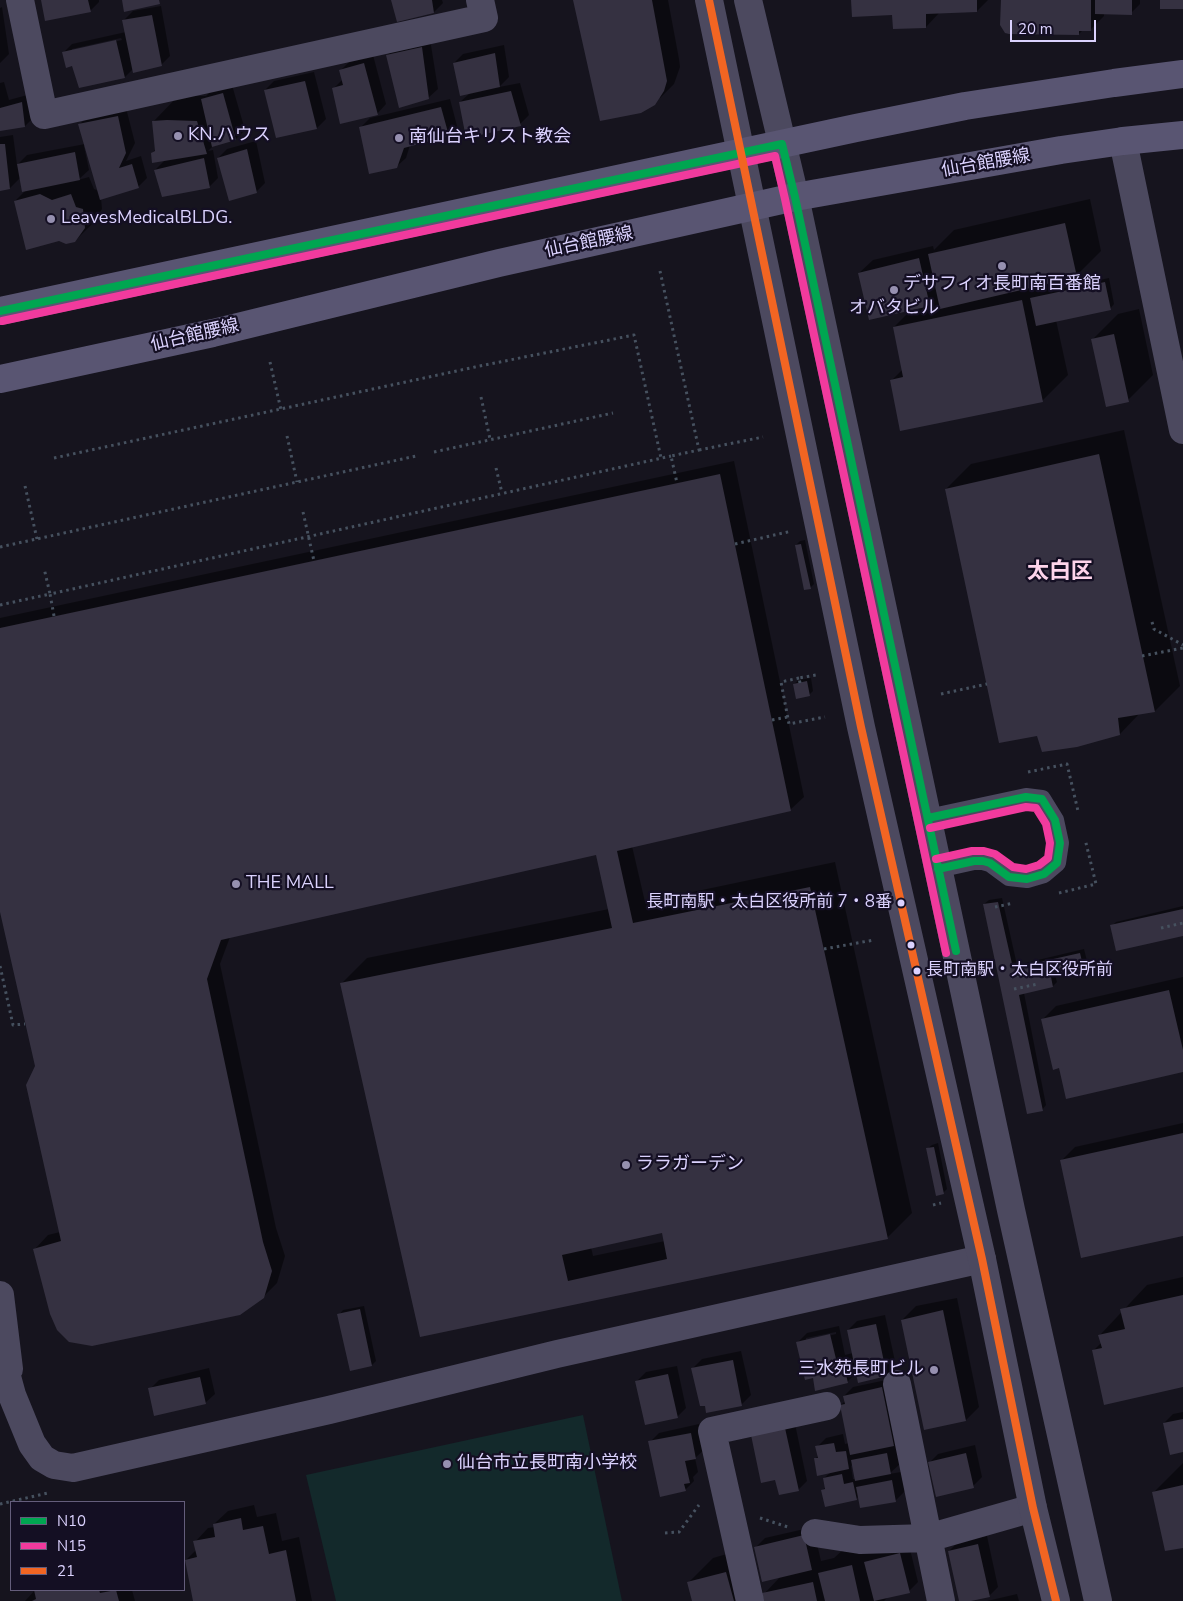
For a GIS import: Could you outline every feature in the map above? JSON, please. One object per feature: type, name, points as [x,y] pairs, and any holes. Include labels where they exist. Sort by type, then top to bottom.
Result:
[{"type":"main road","points":[[0,311],[965,106],[1114,82],[1183,74]]},
{"type":"main road","name":"仙台館腰線","points":[[0,380],[213,333],[499,263],[795,197],[1062,150],[1183,135]]},
{"type":"street","points":[[20,0],[44,115],[484,18],[480,0]]},
{"type":"street","points":[[709,0],[861,728],[982,1259],[1033,1508],[1056,1601]]},
{"type":"street","points":[[748,0],[795,197],[1009,1200],[1098,1601]]},
{"type":"street","points":[[1123,141],[1183,428]]},
{"type":"street","points":[[0,1351],[12,1395],[32,1444],[42,1458],[54,1465],[73,1468],[338,1408],[558,1354],[982,1259]]},
{"type":"street","points":[[0,1295],[12,1395]]},
{"type":"street","points":[[897,1384],[941,1601]]},
{"type":"street","points":[[750,1601],[712,1431],[827,1406]]},
{"type":"street","points":[[815,1533],[860,1540],[928,1538],[1033,1508]]},
{"type":"lane","points":[[928,818],[1026,797],[1042,799],[1055,820],[1060,843],[1057,863],[1044,874],[1026,879],[1009,877],[990,863],[983,861],[974,861],[938,869]]},
{"type":"path","points":[[660,271],[699,450]]},
{"type":"path","points":[[54,458],[475,367],[634,335],[661,458]]},
{"type":"path","points":[[270,362],[281,410]]},
{"type":"path","points":[[481,397],[490,439]]},
{"type":"path","points":[[434,452],[614,413]]},
{"type":"path","points":[[286,436],[297,482]]},
{"type":"path","points":[[0,605],[763,437]]},
{"type":"path","points":[[0,548],[416,456]]},
{"type":"path","points":[[671,456],[677,483]]},
{"type":"path","points":[[496,468],[502,493]]},
{"type":"path","points":[[25,486],[37,539]]},
{"type":"path","points":[[303,512],[314,561]]},
{"type":"path","points":[[735,544],[784,533]]},
{"type":"path","points":[[44,568],[54,616]]},
{"type":"path","points":[[1152,622],[1154,628],[1183,646]]},
{"type":"path","points":[[1142,656],[1183,646]]},
{"type":"path","points":[[816,675],[799,680],[781,682],[789,724],[826,716]]},
{"type":"path","points":[[941,694],[987,684]]},
{"type":"path","points":[[772,720],[788,716]]},
{"type":"path","points":[[1160,928],[1183,923]]},
{"type":"path","points":[[824,949],[874,940]]},
{"type":"path","points":[[0,966],[13,1025],[25,1024]]},
{"type":"path","points":[[1011,977],[1060,967]]},
{"type":"path","points":[[1014,989],[1038,984]]},
{"type":"path","points":[[665,1533],[678,1532],[698,1506],[722,1482]]},
{"type":"path","points":[[729,1508],[793,1529],[815,1533]]},
{"type":"green space","points":[[583,1415],[622,1601],[336,1601],[306,1475]]},
{"type":"building","points":[[41,0],[88,0],[91,12],[45,21]]},
{"type":"building","points":[[122,0],[159,0],[160,4],[124,12]]},
{"type":"building","points":[[391,0],[432,0],[434,13],[397,22]]},
{"type":"building","points":[[573,0],[652,0],[667,81],[664,91],[655,105],[641,113],[600,121]]},
{"type":"building","points":[[851,0],[977,0],[977,12],[926,14],[926,28],[893,29],[892,15],[852,17]]},
{"type":"building","points":[[1001,0],[1091,0],[1091,31],[1079,31],[1079,35],[1005,33],[1000,25]]},
{"type":"building","points":[[1095,0],[1132,0],[1132,15],[1095,14]]},
{"type":"building","points":[[1160,0],[1183,0],[1183,9],[1160,9]]},
{"type":"building","points":[[152,15],[162,66],[133,73],[122,20]]},
{"type":"building","points":[[116,40],[125,78],[79,88],[72,66],[66,68],[62,52]]},
{"type":"building","points":[[422,47],[429,99],[399,108],[386,55]]},
{"type":"building","points":[[495,53],[500,87],[460,96],[453,63]]},
{"type":"building","points":[[364,63],[378,115],[340,124],[332,88],[343,85],[339,70]]},
{"type":"building","points":[[305,81],[317,129],[276,138],[264,90]]},
{"type":"building","points":[[511,91],[521,126],[466,138],[459,102]]},
{"type":"building","points":[[223,93],[236,140],[212,147],[201,99]]},
{"type":"building","points":[[22,102],[25,127],[0,131],[0,108]]},
{"type":"building","points":[[441,107],[449,136],[404,148],[397,168],[369,174],[359,127]]},
{"type":"building","points":[[118,116],[126,153],[119,168],[132,164],[139,188],[100,200],[78,124]]},
{"type":"building","name":"KN.ハウス","points":[[152,121],[197,121],[207,154],[152,163],[151,153],[155,151]]},
{"type":"building","points":[[0,144],[5,144],[10,189],[0,191]]},
{"type":"building","points":[[247,149],[257,193],[229,201],[217,158]]},
{"type":"building","points":[[75,152],[80,180],[22,192],[17,164]]},
{"type":"building","points":[[204,158],[210,188],[162,197],[154,170]]},
{"type":"building","name":"LeavesMedicalBLDG.","points":[[40,194],[52,200],[71,194],[76,207],[83,209],[85,228],[75,242],[66,244],[59,241],[26,250],[14,201]]},
{"type":"building","name":"デサフィオ長町南百番館","points":[[1065,223],[1077,277],[940,309],[928,254]]},
{"type":"building","name":"オバタビル","points":[[919,258],[930,306],[869,320],[858,273]]},
{"type":"building","points":[[1105,282],[1111,310],[1036,326],[1030,298]]},
{"type":"building","points":[[1022,300],[1043,402],[900,431],[890,380],[903,377],[893,327]]},
{"type":"building","points":[[1114,334],[1129,402],[1106,407],[1091,339]]},
{"type":"building","points":[[1099,454],[1155,712],[1118,718],[1120,735],[1077,747],[1042,752],[1037,736],[999,743],[945,489]]},
{"type":"building","name":"THE MALL","points":[[720,474],[791,811],[617,851],[633,923],[810,887],[888,1239],[420,1337],[340,983],[612,928],[596,855],[221,940],[207,979],[263,1242],[272,1271],[264,1298],[240,1315],[92,1346],[69,1342],[57,1330],[50,1314],[33,1249],[61,1241],[26,1085],[35,1066],[0,912],[0,628]],"holes":[[[662,1233],[667,1259],[568,1281],[562,1255]]]},
{"type":"building","points":[[801,544],[811,589],[804,590],[795,545]]},
{"type":"building","points":[[807,681],[810,696],[796,699],[793,684]]},
{"type":"building","points":[[998,902],[1013,968],[1080,953],[1084,970],[1051,977],[1053,987],[1019,995],[1043,1111],[1027,1114],[983,904]]},
{"type":"building","points":[[1183,909],[1183,936],[1116,951],[1110,925]]},
{"type":"building","points":[[1169,990],[1183,1050],[1183,1072],[1066,1099],[1059,1068],[1053,1070],[1041,1019]]},
{"type":"building","points":[[1183,1133],[1183,1236],[1081,1258],[1060,1160]]},
{"type":"building","points":[[934,1147],[944,1194],[936,1196],[926,1148]]},
{"type":"building","points":[[1183,1295],[1183,1387],[1104,1405],[1092,1350],[1102,1348],[1098,1335],[1125,1329],[1120,1309]]},
{"type":"building","points":[[360,1309],[372,1366],[350,1371],[337,1314]]},
{"type":"building","name":"三水苑長町ビル","points":[[943,1310],[966,1421],[924,1430],[901,1320]]},
{"type":"building","points":[[876,1324],[887,1376],[858,1383],[847,1330]]},
{"type":"building","points":[[830,1334],[837,1363],[843,1362],[848,1383],[815,1391],[813,1378],[805,1380],[796,1342]]},
{"type":"building","points":[[733,1360],[742,1406],[706,1413],[705,1406],[700,1406],[691,1368]]},
{"type":"building","points":[[668,1374],[678,1418],[645,1425],[635,1381]]},
{"type":"building","points":[[200,1377],[206,1404],[154,1416],[148,1388]]},
{"type":"building","points":[[882,1387],[894,1446],[850,1455],[840,1405],[845,1404],[843,1396]]},
{"type":"building","points":[[1183,1419],[1183,1452],[1170,1455],[1163,1423]]},
{"type":"building","points":[[785,1428],[799,1491],[779,1495],[775,1480],[761,1483],[751,1435]]},
{"type":"building","points":[[691,1433],[696,1459],[685,1461],[690,1483],[684,1484],[686,1491],[660,1497],[648,1441]]},
{"type":"building","points":[[834,1443],[836,1452],[846,1451],[849,1469],[817,1476],[814,1458],[818,1458],[815,1446]]},
{"type":"building","points":[[887,1453],[891,1474],[855,1481],[851,1460]]},
{"type":"building","points":[[966,1453],[974,1488],[936,1497],[928,1462]]},
{"type":"building","points":[[842,1474],[844,1484],[853,1482],[857,1500],[825,1507],[821,1490],[825,1489],[823,1478]]},
{"type":"building","points":[[892,1480],[896,1502],[860,1508],[856,1487]]},
{"type":"building","points":[[1183,1485],[1183,1548],[1165,1551],[1152,1492]]},
{"type":"building","points":[[241,1518],[243,1530],[263,1526],[269,1554],[286,1550],[296,1601],[193,1601],[185,1560],[197,1557],[193,1541],[215,1537],[213,1524]]},
{"type":"building","points":[[804,1535],[812,1570],[762,1582],[754,1547]]},
{"type":"building","points":[[978,1544],[990,1597],[971,1601],[959,1601],[948,1551]]},
{"type":"building","points":[[900,1553],[910,1593],[874,1601],[864,1562]]},
{"type":"building","points":[[852,1565],[860,1601],[825,1601],[818,1573]]},
{"type":"building","points":[[726,1572],[734,1601],[692,1601],[687,1582]]},
{"type":"building","points":[[813,1582],[817,1601],[764,1601],[762,1593]]},
{"type":"building","points":[[34,1591],[99,1591],[100,1593],[116,1591],[119,1601],[32,1601],[36,1599]]},
{"type":"transit line","name":"21","points":[[709,0],[861,727],[982,1259],[1033,1508],[1056,1601]]},
{"type":"transit line","name":"N10","points":[[0,311],[782,144],[795,197],[956,951]]},
{"type":"transit line","name":"N15","points":[[2,321],[775,156],[946,953]]},
{"type":"transit line","name":"N10","points":[[928,818],[1026,797],[1042,799],[1055,820],[1060,843],[1057,863],[1044,874],[1027,879],[1009,877],[990,863],[983,861],[974,861],[938,869]]},
{"type":"transit line","name":"N15","points":[[930,828],[1026,807],[1036,808],[1046,824],[1050,843],[1048,858],[1039,865],[1026,869],[1013,867],[995,854],[984,851],[972,851],[936,859]]},
{"type":"place","name":"KN.ハウス","points":[[178,136]]},
{"type":"place","name":"南仙台キリスト教会","points":[[399,138]]},
{"type":"place","name":"LeavesMedicalBLDG.","points":[[51,219]]},
{"type":"place","name":"デサフィオ長町南百番館","points":[[1002,266]]},
{"type":"place","name":"オバタビル","points":[[894,290]]},
{"type":"place","name":"THE MALL","points":[[236,884]]},
{"type":"place","name":"長町南駅・太白区役所前 7・8番","points":[[901,903]]},
{"type":"place","name":"長町南駅・太白区役所前","points":[[917,971]]},
{"type":"place","name":"ララガーデン","points":[[626,1165]]},
{"type":"place","name":"三水苑長町ビル","points":[[934,1370]]},
{"type":"place","name":"仙台市立長町南小学校","points":[[447,1464]]},
{"type":"district","name":"太白区","points":[[1060,573]]}]
